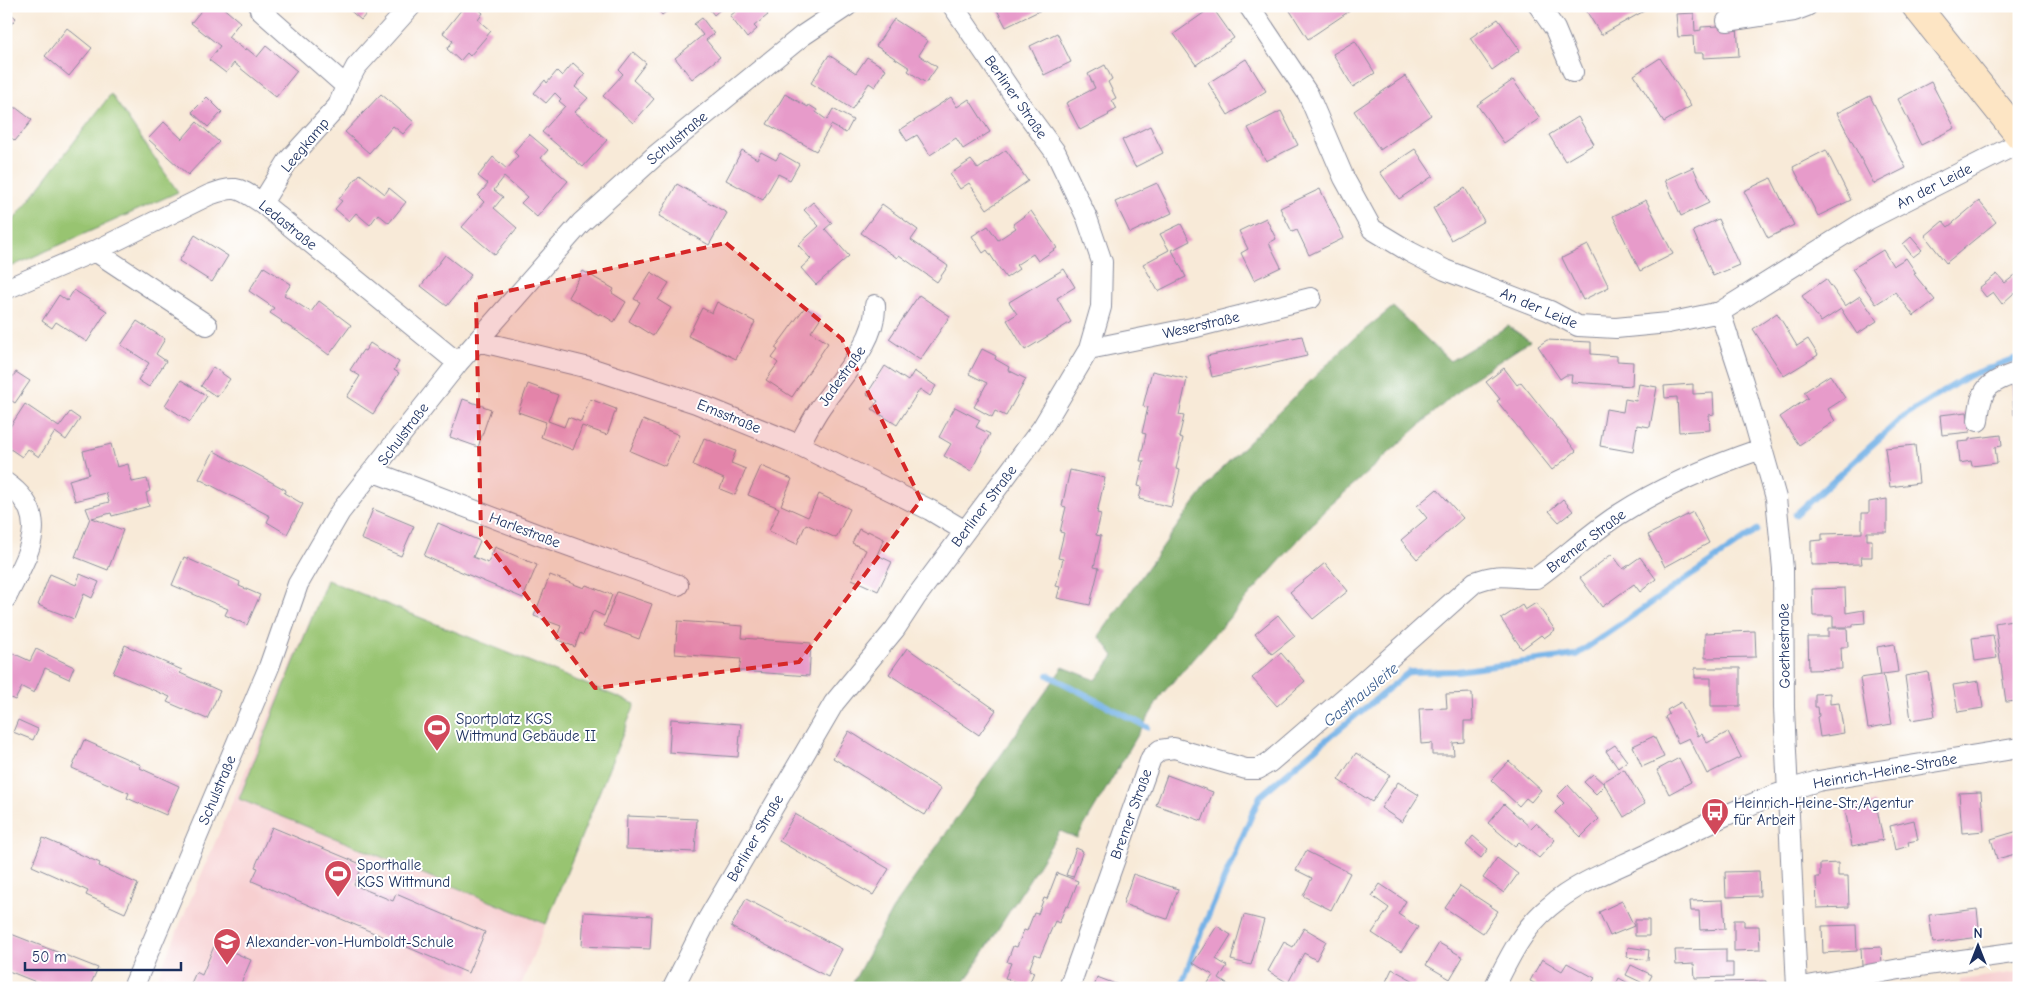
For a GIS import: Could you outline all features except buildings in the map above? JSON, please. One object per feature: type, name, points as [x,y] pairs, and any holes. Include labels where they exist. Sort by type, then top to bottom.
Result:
[{"type":"street","name":"Leegkamp","points":[[262,203],[288,161],[338,106],[356,67],[411,6]]},
{"type":"street","name":"Schulstraße","points":[[133,988],[265,675],[298,584],[340,512],[374,472],[458,363],[540,268],[594,210],[656,155],[802,36],[847,6]]},
{"type":"street","name":"Berliner Straße","points":[[673,988],[704,924],[739,868],[834,703],[895,629],[1042,428],[1090,349],[1102,307],[1102,262],[1087,218],[1056,153],[1017,100],[953,6]]},
{"type":"street","name":"An der Leide","points":[[1248,6],[1308,94],[1344,178],[1372,229],[1445,270],[1550,311],[1578,326],[1616,328],[1668,323],[1720,312],[1869,220],[1957,173],[2019,143]]},
{"type":"street","points":[[1538,6],[1555,30],[1573,72]]},
{"type":"street","points":[[1727,22],[1794,11],[1807,6]]},
{"type":"street","points":[[1916,6],[2019,135]]},
{"type":"street","points":[[260,10],[346,86]]},
{"type":"street","name":"Ledastraße","points":[[6,289],[95,251],[209,195],[228,188],[239,188],[262,203],[458,363]]},
{"type":"street","points":[[95,251],[207,325]]},
{"type":"street","name":"Weserstraße","points":[[1090,349],[1192,328],[1311,298]]},
{"type":"street","name":"Jadestraße","points":[[799,445],[816,413],[867,340],[876,317],[875,305]]},
{"type":"street","name":"Goethestraße","points":[[1720,312],[1743,382],[1776,498],[1783,569],[1787,790],[1797,988]]},
{"type":"street","name":"Emsstraße","points":[[478,341],[592,369],[696,402],[799,445],[930,510],[965,531]]},
{"type":"street","points":[[1978,421],[1980,398],[1995,380],[2019,372]]},
{"type":"street","name":"Bremer Straße","points":[[1070,988],[1151,758],[1160,750],[1174,748],[1246,769],[1258,769],[1270,762],[1364,682],[1475,582],[1490,576],[1505,575],[1536,578],[1614,518],[1655,492],[1712,466],[1761,449]]},
{"type":"street","name":"Harlestraße","points":[[374,472],[539,535],[678,585]]},
{"type":"street","points":[[6,483],[19,492],[31,510],[34,530],[29,550],[6,598]]},
{"type":"street","name":"Heinrich-Heine-Straße","points":[[1494,988],[1523,935],[1549,907],[1589,880],[1711,822],[1787,790],[1844,776],[2019,748]]},
{"type":"street","points":[[1797,988],[1905,968],[2019,952]]},
{"type":"highlighted area","points":[[726,243],[842,339],[921,500],[799,662],[595,688],[481,535],[476,298]]},
{"type":"shaded area","name":"Sportplatz KGS Wittmund Gebäude II","points":[[327,580],[635,704],[520,988],[153,988]]},
{"type":"shaded area","points":[[2019,972],[2019,988],[1960,988],[1960,980]]},
{"type":"green space","points":[[111,94],[178,192],[6,269],[6,230]]},
{"type":"green space","points":[[1393,307],[1450,361],[1508,326],[1530,341],[1469,381],[1323,512],[1162,694],[1077,838],[1060,831],[961,988],[850,988],[892,910],[1063,667],[1096,680],[1114,656],[1099,636],[1218,472],[1352,340]]},
{"type":"green space","name":"Sportplatz KGS Wittmund Gebäude II","points":[[327,580],[635,704],[546,924],[239,799]]},
{"type":"waterway","points":[[1795,515],[1904,416],[1968,376],[2019,357]]},
{"type":"waterway","name":"Gasthausleite","points":[[1181,988],[1197,942],[1260,796],[1409,672],[1457,671],[1576,655],[1757,530]]},
{"type":"waterway","points":[[1048,675],[1147,727]]},
{"type":"place","name":"Sportplatz KGS Wittmund Gebäude II","points":[[437,752]]},
{"type":"place","name":"Heinrich-Heine-Str./Agentur für Arbeit","points":[[1715,836]]},
{"type":"place","name":"Sporthalle KGS Wittmund","points":[[338,898]]},
{"type":"place","name":"Alexander-von-Humboldt-Schule","points":[[227,966]]}]
